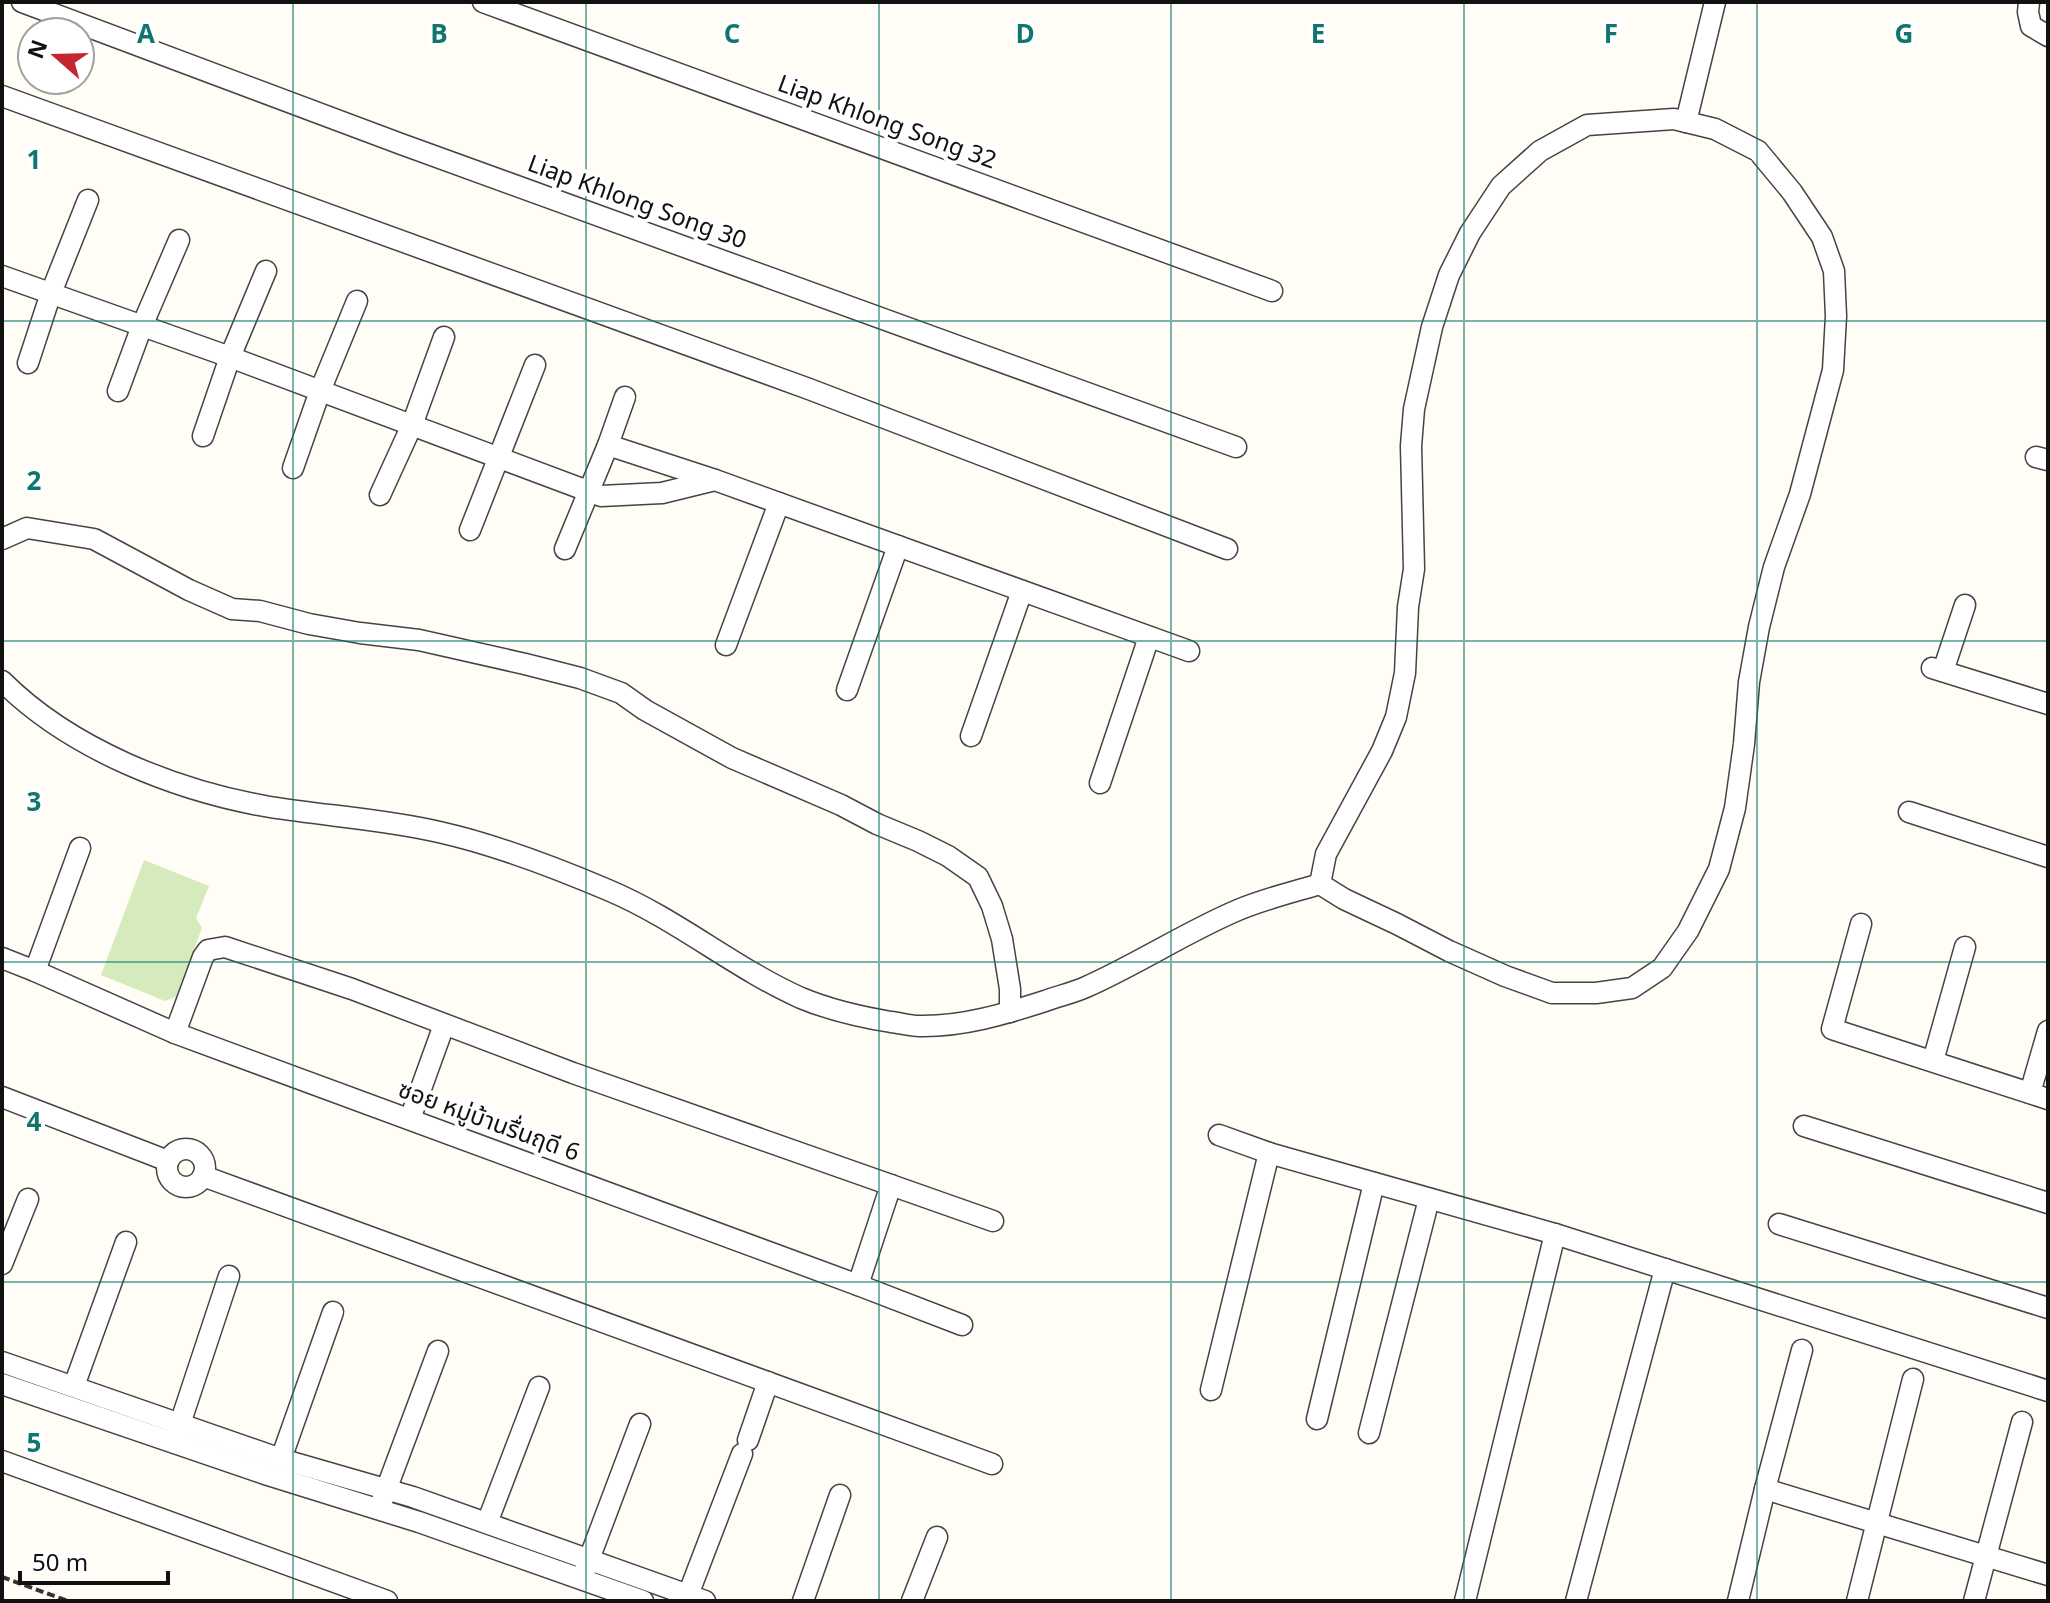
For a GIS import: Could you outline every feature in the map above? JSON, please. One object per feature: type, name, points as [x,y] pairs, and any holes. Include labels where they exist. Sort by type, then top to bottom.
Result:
[{"type":"street","name":"Liap Khlong Song 30","points":[[22,2],[401,144],[1236,447]]},
{"type":"street","name":"Liap Khlong Song 32","points":[[483,2],[1272,291]]},
{"type":"street","points":[[1686,122],[1715,2]]},
{"type":"street","points":[[2029,2],[2031,26],[2048,36]]},
{"type":"street","points":[[2,96],[809,389],[1227,549]]},
{"type":"street","points":[[2,681],[42,715],[84,742],[138,767],[229,798],[439,832],[535,862],[637,902],[749,971],[802,998],[857,1017],[919,1026],[966,1022],[1010,1012],[1084,988],[1240,909],[1320,884],[1344,899],[1505,976],[1552,993],[1596,993],[1632,988],[1662,968],[1688,931],[1719,869],[1735,808],[1749,682],[1759,627],[1774,567],[1800,494],[1833,370],[1836,316],[1834,271],[1822,237],[1792,192],[1758,151],[1715,129],[1674,119],[1587,125],[1540,151],[1501,186],[1470,233],[1449,275],[1432,327],[1414,409],[1411,482],[1414,569],[1408,607],[1405,673],[1396,717],[1354,806],[1326,854],[1320,884]]},
{"type":"street","points":[[28,363],[51,293],[88,200]]},
{"type":"street","points":[[118,391],[179,240]]},
{"type":"street","points":[[203,436],[230,357],[266,271]]},
{"type":"street","points":[[2,276],[230,357],[601,496],[662,493],[715,480]]},
{"type":"street","points":[[293,468],[357,301]]},
{"type":"street","points":[[380,495],[412,425],[444,337]]},
{"type":"street","points":[[470,530],[535,365]]},
{"type":"street","points":[[565,549],[625,397]]},
{"type":"street","points":[[608,445],[715,480],[1189,651]]},
{"type":"street","points":[[726,645],[779,503]]},
{"type":"street","points":[[2,539],[27,528],[94,539],[232,609],[260,611],[309,624],[432,642],[580,678],[621,693],[645,710],[732,758],[918,841],[948,856],[978,877],[992,906],[1002,939],[1010,989],[1010,1012]]},
{"type":"street","points":[[847,690],[898,546]]},
{"type":"street","points":[[971,736],[1022,591]]},
{"type":"street","points":[[1965,605],[1938,669],[2048,704]]},
{"type":"street","points":[[1100,783],[1149,637]]},
{"type":"street","points":[[1909,812],[2048,857]]},
{"type":"street","points":[[35,971],[80,848]]},
{"type":"street","points":[[1861,924],[1832,1029],[2039,1096],[2048,1031]]},
{"type":"street","points":[[175,1033],[203,957],[208,950],[225,947],[352,989],[573,1073],[993,1221]]},
{"type":"street","points":[[1933,1061],[1965,947]]},
{"type":"street","name":"ซอย หมู่บ้านรื่นฤดี 6","points":[[2,958],[175,1033],[962,1325]]},
{"type":"street","points":[[410,1119],[444,1025]]},
{"type":"street","points":[[2,1097],[168,1161],[166,1169],[169,1177],[174,1184],[182,1187],[198,1183],[203,1176],[992,1464]]},
{"type":"street","points":[[1804,1126],[2048,1203]]},
{"type":"street","points":[[1219,1135],[1269,1153],[1555,1234],[2048,1391]]},
{"type":"street","points":[[1211,1390],[1269,1153]]},
{"type":"street","points":[[1317,1419],[1374,1183]]},
{"type":"street","points":[[858,1285],[891,1185]]},
{"type":"street","points":[[2,1264],[28,1199]]},
{"type":"street","points":[[1369,1433],[1429,1199]]},
{"type":"street","points":[[1779,1224],[2048,1308]]},
{"type":"street","points":[[1465,1601],[1555,1234]]},
{"type":"street","points":[[74,1386],[126,1242]]},
{"type":"street","points":[[1576,1601],[1665,1269]]},
{"type":"street","points":[[176,1433],[229,1276]]},
{"type":"street","points":[[281,1459],[333,1312]]},
{"type":"street","points":[[1738,1601],[1802,1350]]},
{"type":"street","points":[[379,1509],[438,1351]]},
{"type":"street","points":[[2,1362],[74,1386],[176,1433],[379,1509],[643,1601]]},
{"type":"street","points":[[1857,1601],[1913,1379]]},
{"type":"street","points":[[2,1384],[387,1489],[696,1598],[768,1382]]},
{"type":"street","points":[[487,1523],[539,1387]]},
{"type":"street","points":[[1974,1601],[2022,1422]]},
{"type":"street","points":[[582,1580],[640,1424]]},
{"type":"street","points":[[2,1461],[387,1601]]},
{"type":"street","points":[[1765,1489],[2048,1575]]},
{"type":"street","points":[[803,1601],[840,1495]]},
{"type":"street","points":[[912,1601],[937,1537]]},
{"type":"path","points":[[2,1577],[68,1601]]},
{"type":"green space","points":[[144,860],[209,886],[196,918],[202,928],[176,997],[165,1001],[101,975]]}]
